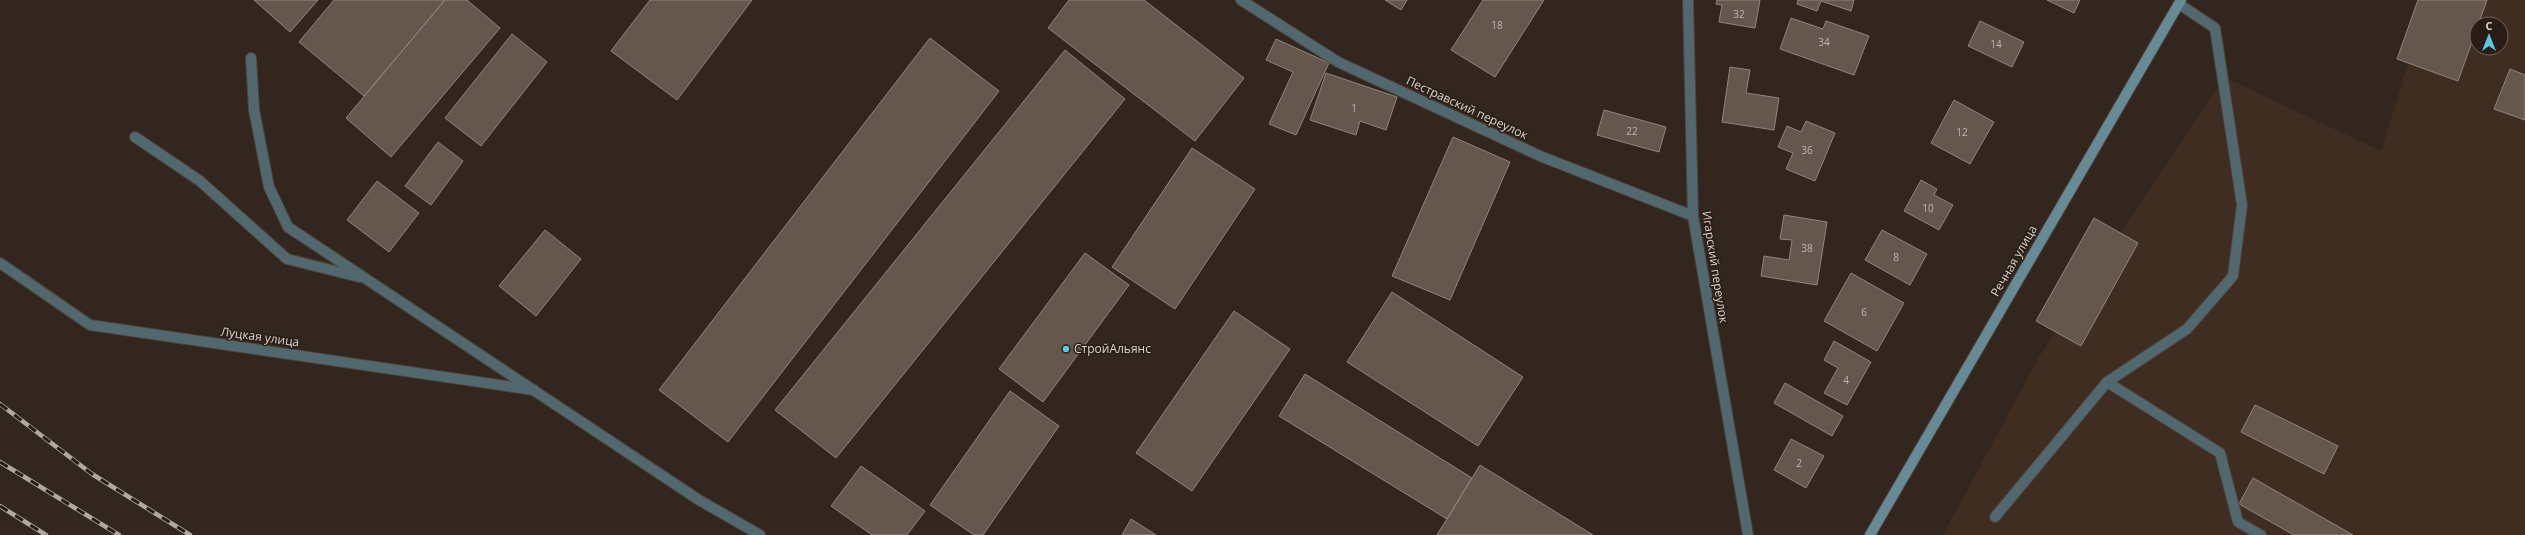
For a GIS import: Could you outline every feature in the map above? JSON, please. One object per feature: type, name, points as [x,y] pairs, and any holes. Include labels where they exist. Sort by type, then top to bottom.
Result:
[{"type":"street","name":"Пестравский переулок","points":[[1241,0],[1338,62],[1540,156],[1693,216]]},
{"type":"street","name":"Игарский переулок","points":[[1688,0],[1693,216],[1748,535]]},
{"type":"street","points":[[1995,517],[2107,382],[2187,329],[2233,276],[2242,205],[2215,28],[2180,2]]},
{"type":"street","name":"Речная улица","points":[[1870,535],[2180,2]]},
{"type":"street","points":[[251,58],[254,110],[269,187],[288,227],[699,500],[760,535]]},
{"type":"street","points":[[135,137],[200,181],[286,259],[367,279]]},
{"type":"street","name":"Луцкая улица","points":[[0,262],[90,325],[534,390]]},
{"type":"street","points":[[2107,382],[2220,453],[2238,522],[2261,535]]},
{"type":"shaded area","points":[[2428,0],[2525,0],[2525,535],[1943,535],[2039,357],[2224,77],[2381,151]]},
{"type":"building","points":[[254,0],[318,0],[290,32]]},
{"type":"building","points":[[334,0],[445,0],[364,96],[299,42]]},
{"type":"building","points":[[445,0],[467,0],[500,28],[391,157],[346,118]]},
{"type":"building","points":[[650,0],[752,0],[677,100],[611,51]]},
{"type":"building","points":[[1069,0],[1144,0],[1244,78],[1195,141],[1048,28]]},
{"type":"building","points":[[1385,0],[1407,0],[1401,10]]},
{"type":"building","points":[[1483,0],[1544,0],[1495,77],[1451,50]]},
{"type":"building","points":[[1717,0],[1760,0],[1755,28],[1719,22],[1722,5],[1716,4]]},
{"type":"building","points":[[1798,0],[1854,0],[1851,11],[1821,1],[1817,11],[1797,4]]},
{"type":"building","points":[[2047,0],[2080,0],[2074,13]]},
{"type":"building","points":[[2418,0],[2487,0],[2481,16],[2469,16],[2469,50],[2458,81],[2397,59]]},
{"type":"building","points":[[1791,18],[1823,29],[1826,21],[1869,36],[1854,75],[1780,49]]},
{"type":"building","points":[[1980,21],[2024,42],[2012,67],[1968,46]]},
{"type":"building","points":[[512,34],[547,62],[481,146],[445,118]]},
{"type":"building","points":[[930,38],[999,91],[728,442],[659,390]]},
{"type":"building","points":[[1276,39],[1329,63],[1296,135],[1269,124],[1293,72],[1266,60]]},
{"type":"building","points":[[1065,50],[1125,99],[836,458],[775,410]]},
{"type":"building","points":[[1730,67],[1750,70],[1746,93],[1779,98],[1774,130],[1722,122]]},
{"type":"building","points":[[2510,69],[2525,75],[2525,120],[2494,109]]},
{"type":"building","points":[[1326,73],[1397,97],[1386,130],[1360,121],[1356,135],[1310,120]]},
{"type":"building","points":[[1954,100],[1994,122],[1970,164],[1931,143]]},
{"type":"building","points":[[1604,110],[1666,127],[1659,152],[1597,135]]},
{"type":"building","points":[[1806,121],[1835,133],[1815,181],[1786,169],[1793,153],[1778,147],[1787,126],[1801,132]]},
{"type":"building","points":[[1453,137],[1510,162],[1450,300],[1392,276]]},
{"type":"building","points":[[438,142],[463,161],[431,205],[405,186]]},
{"type":"building","points":[[1192,148],[1255,189],[1175,309],[1112,267]]},
{"type":"building","points":[[1921,180],[1937,189],[1934,195],[1953,205],[1939,230],[1904,211]]},
{"type":"building","points":[[377,181],[419,213],[389,252],[347,220]]},
{"type":"building","points":[[1784,215],[1827,222],[1817,285],[1761,276],[1764,256],[1789,260],[1792,240],[1780,239]]},
{"type":"building","points":[[2094,218],[2138,243],[2081,346],[2036,321]]},
{"type":"building","points":[[545,230],[581,259],[536,316],[499,286]]},
{"type":"building","points":[[1882,230],[1927,254],[1910,285],[1865,260]]},
{"type":"building","points":[[1085,253],[1129,285],[1043,402],[999,369]]},
{"type":"building","points":[[1851,273],[1904,303],[1877,351],[1824,321]]},
{"type":"building","points":[[1392,292],[1523,377],[1478,446],[1347,362]]},
{"type":"building","points":[[1234,311],[1290,349],[1192,491],[1136,453]]},
{"type":"building","points":[[1834,341],[1871,362],[1847,405],[1824,393],[1838,368],[1824,360]]},
{"type":"building","points":[[1305,374],[1472,478],[1447,519],[1279,416]]},
{"type":"building","points":[[1785,383],[1843,416],[1832,436],[1774,403]]},
{"type":"building","points":[[1010,391],[1059,426],[983,535],[974,535],[930,505]]},
{"type":"building","points":[[2255,405],[2338,446],[2324,474],[2241,432]]},
{"type":"building","points":[[1791,439],[1824,456],[1806,488],[1774,470]]},
{"type":"building","points":[[1480,465],[1593,535],[1437,535]]},
{"type":"building","points":[[861,466],[925,511],[907,535],[872,535],[831,506]]},
{"type":"building","points":[[2253,478],[2353,535],[2294,535],[2239,504]]},
{"type":"building","points":[[1131,519],[1156,535],[1122,535]]},
{"type":"railway","points":[[0,404],[92,474],[190,535]]},
{"type":"railway","points":[[0,462],[119,535]]},
{"type":"railway","points":[[0,506],[46,535]]},
{"type":"place","name":"СтройАльянс","points":[[1066,349]]}]
